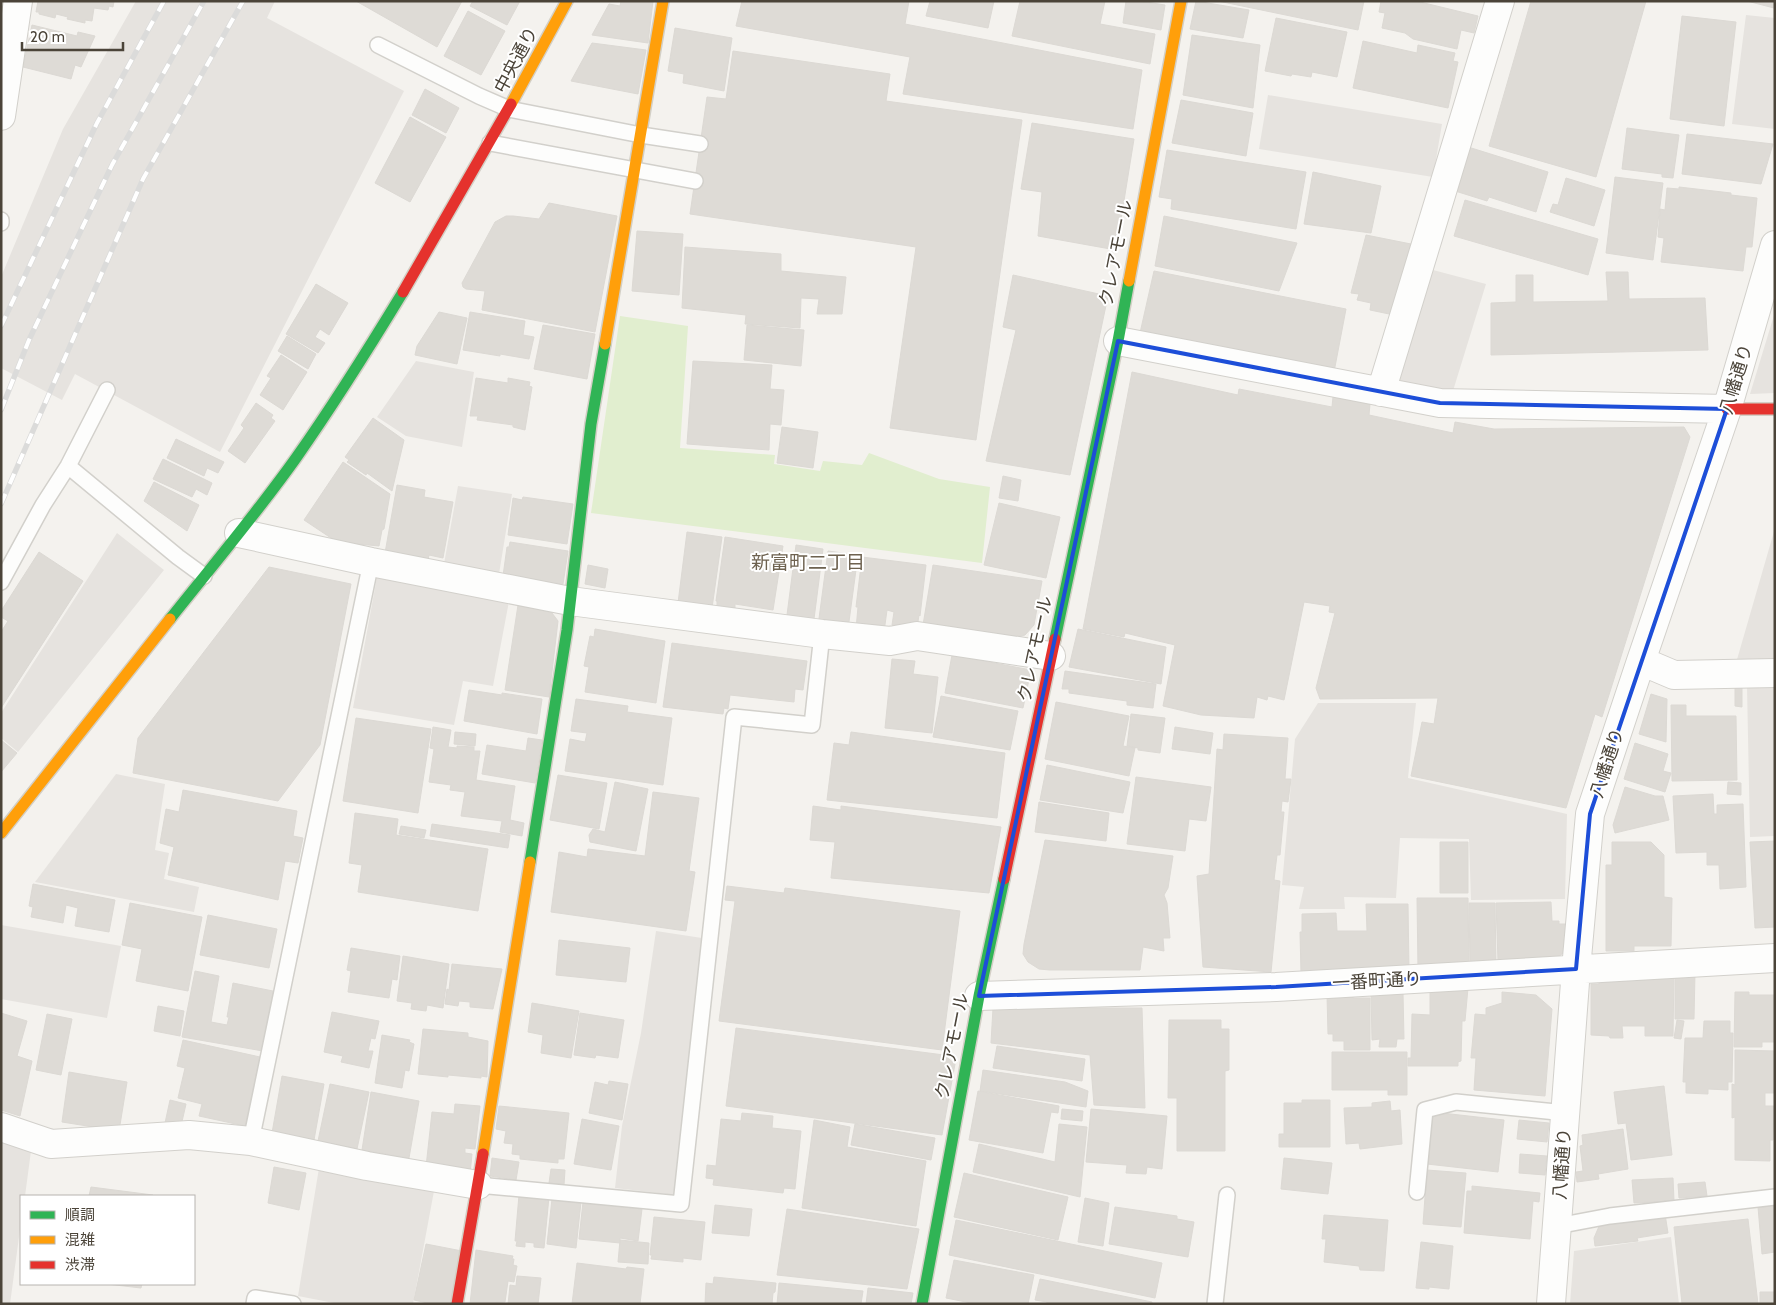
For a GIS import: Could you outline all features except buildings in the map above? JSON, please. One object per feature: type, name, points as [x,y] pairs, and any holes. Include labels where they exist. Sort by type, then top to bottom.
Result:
[{"type":"street","points":[[1,116],[18,1]]},
{"type":"street","name":"中央通り","points":[[1,833],[239,533],[309,440],[427,256],[568,1]]},
{"type":"street","points":[[457,1304],[478,1185],[570,601],[591,424],[663,1]]},
{"type":"street","name":"クレアモール","points":[[922,1304],[979,996],[1118,341],[1182,1]]},
{"type":"street","points":[[1381,392],[1500,1]]},
{"type":"street","name":"八幡通り","points":[[1551,1304],[1576,969],[1590,814],[1727,409],[1775,245]]},
{"type":"street","points":[[1118,341],[1440,403],[1775,409]]},
{"type":"street","points":[[239,533],[372,562],[570,601],[890,641],[916,636],[1052,656]]},
{"type":"street","points":[[1641,661],[1674,675],[1775,673]]},
{"type":"street","name":"一番町通り","points":[[979,996],[1276,987],[1775,958]]},
{"type":"street","points":[[1,1127],[51,1144],[189,1135],[251,1141],[367,1166],[478,1185]]},
{"type":"lane","points":[[378,45],[509,109],[641,135],[700,144]]},
{"type":"lane","points":[[490,143],[695,182]]},
{"type":"lane","points":[[1,582],[43,505],[68,466],[107,390]]},
{"type":"lane","points":[[68,466],[178,557],[204,576]]},
{"type":"lane","points":[[251,1141],[372,562]]},
{"type":"lane","points":[[478,1185],[681,1204],[734,717],[812,725],[822,634]]},
{"type":"lane","points":[[1417,1192],[1424,1110],[1456,1102],[1566,1113]]},
{"type":"lane","points":[[1215,1304],[1227,1195]]},
{"type":"lane","points":[[1557,1226],[1610,1216],[1775,1197]]},
{"type":"lane","points":[[254,1304],[255,1298],[293,1304]]},
{"type":"highlighted area","points":[[1118,341],[1440,403],[1727,409],[1590,814],[1576,969],[1276,987],[979,996]]},
{"type":"green space","points":[[620,316],[688,326],[680,448],[775,455],[774,464],[820,471],[823,461],[862,465],[869,453],[939,479],[990,487],[982,563],[591,513]]},
{"type":"shaded area","points":[[136,1],[275,1],[267,18],[404,91],[220,452],[75,374],[62,400],[1,368],[1,277],[63,129]]},
{"type":"shaded area","points":[[1746,15],[1775,18],[1775,129],[1732,124]]},
{"type":"shaded area","points":[[1268,95],[1442,124],[1433,177],[1259,149]]},
{"type":"shaded area","points":[[1433,270],[1486,284],[1452,394],[1398,383]]},
{"type":"shaded area","points":[[1775,312],[1775,393],[1750,394]]},
{"type":"shaded area","points":[[416,361],[474,372],[462,447],[406,436],[377,417]]},
{"type":"shaded area","points":[[458,486],[512,494],[499,574],[444,564]]},
{"type":"shaded area","points":[[1775,528],[1775,662],[1736,663]]},
{"type":"shaded area","points":[[117,533],[164,570],[18,752],[1,738],[1,713]]},
{"type":"shaded area","points":[[377,577],[510,596],[493,686],[463,681],[454,725],[353,708]]},
{"type":"shaded area","points":[[1747,686],[1775,686],[1775,836],[1750,837]]},
{"type":"shaded area","points":[[1318,703],[1416,703],[1408,778],[1567,814],[1565,899],[1471,900],[1469,839],[1400,838],[1396,898],[1344,897],[1345,909],[1299,909],[1304,887],[1282,885],[1295,739]]},
{"type":"shaded area","points":[[116,774],[165,784],[155,850],[169,853],[164,879],[199,887],[194,912],[35,882]]},
{"type":"shaded area","points":[[1,925],[121,946],[107,1018],[1,999]]},
{"type":"shaded area","points":[[656,931],[702,938],[676,1195],[615,1188],[622,1126],[641,1033]]},
{"type":"shaded area","points":[[1,1142],[31,1151],[25,1195],[20,1195],[20,1229],[10,1304],[1,1304]]},
{"type":"shaded area","points":[[319,1168],[434,1191],[413,1304],[339,1304],[298,1296]]},
{"type":"shaded area","points":[[1671,1237],[1679,1304],[1570,1304],[1574,1251]]},
{"type":"railway","points":[[1,326],[97,123],[164,1]]},
{"type":"railway","points":[[1,410],[29,340],[112,165],[204,1]]},
{"type":"railway","points":[[1,504],[143,179],[243,1]]},
{"type":"traffic: fast","points":[[1055,639],[1129,281]]},
{"type":"traffic: fast","points":[[170,619],[296,458],[351,376],[403,292]]},
{"type":"traffic: fast","points":[[530,862],[567,630],[591,424],[605,344]]},
{"type":"traffic: fast","points":[[922,1304],[979,996],[1004,879]]},
{"type":"traffic: slow","points":[[511,104],[567,1]]},
{"type":"traffic: slow","points":[[605,344],[663,1]]},
{"type":"traffic: slow","points":[[1129,281],[1181,1]]},
{"type":"traffic: slow","points":[[1,833],[170,619]]},
{"type":"traffic: slow","points":[[483,1154],[530,862]]},
{"type":"traffic: jam","points":[[403,292],[511,104]]},
{"type":"traffic: jam","points":[[1727,409],[1775,409]]},
{"type":"traffic: jam","points":[[1004,879],[1055,639]]},
{"type":"traffic: jam","points":[[457,1304],[483,1154]]},
{"type":"district","name":"新富町二丁目","points":[[808,562]]}]
